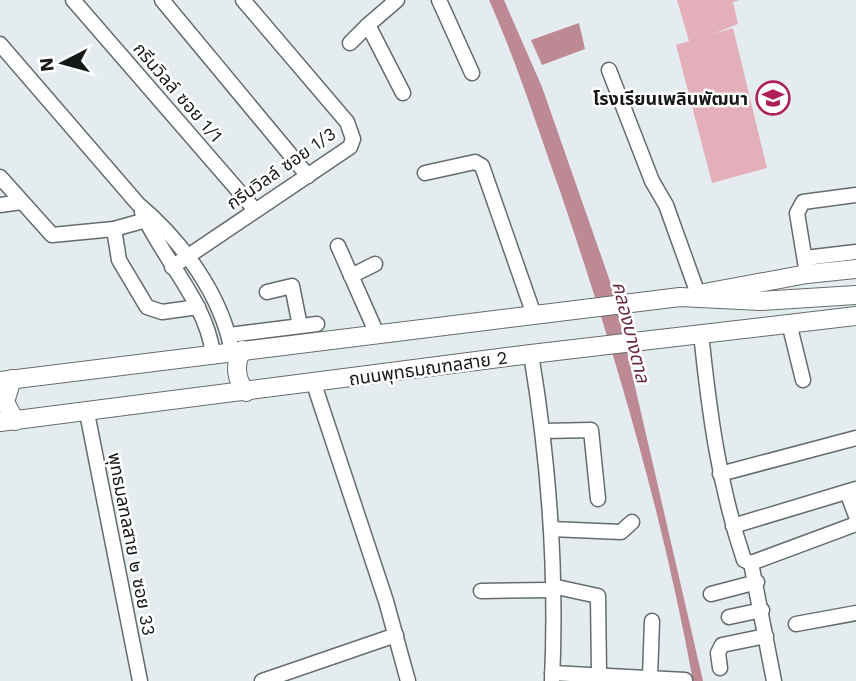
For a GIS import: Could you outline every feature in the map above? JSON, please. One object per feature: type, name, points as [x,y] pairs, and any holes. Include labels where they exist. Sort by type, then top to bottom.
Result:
[{"type":"main road","points":[[7,421],[6,380],[213,354],[234,346],[377,334],[689,296],[806,266],[856,269]]},
{"type":"main road","points":[[689,296],[760,301],[856,295]]},
{"type":"main road","name":"ถนนพุทธมณฑลสาย 2","points":[[7,421],[246,393],[600,345],[856,316]]},
{"type":"main road","points":[[836,318],[856,323]]},
{"type":"main road","points":[[234,346],[240,385],[246,393]]},
{"type":"street","name":"กรีนวิลล์ ซอย 1/1","points":[[73,0],[255,210]]},
{"type":"street","points":[[162,0],[308,176]]},
{"type":"street","name":"กรีนวิลล์ ซอย 1/3","points":[[172,267],[350,147],[352,131],[243,0]]},
{"type":"street","points":[[350,43],[397,0]]},
{"type":"street","points":[[439,0],[472,73]]},
{"type":"street","points":[[368,25],[403,93]]},
{"type":"street","points":[[0,44],[138,204],[164,226],[216,303],[234,346],[300,326],[317,324]]},
{"type":"street","points":[[609,70],[652,181],[666,205],[689,296]]},
{"type":"street","points":[[425,173],[475,162],[482,166],[534,315]]},
{"type":"street","points":[[0,177],[51,235],[114,229],[146,220]]},
{"type":"street","points":[[856,195],[803,202],[797,213],[806,266],[856,252]]},
{"type":"street","points":[[0,205],[21,202]]},
{"type":"street","points":[[138,204],[172,267],[198,307],[211,338],[213,354]]},
{"type":"street","points":[[114,229],[120,260],[148,307],[162,312],[198,307]]},
{"type":"street","points":[[338,246],[377,334]]},
{"type":"street","points":[[351,276],[375,264]]},
{"type":"street","points":[[267,292],[292,286],[300,326]]},
{"type":"street","points":[[789,323],[803,380]]},
{"type":"street","points":[[701,333],[708,408],[720,474],[744,560],[751,563],[856,524]]},
{"type":"street","points":[[531,354],[544,431],[551,529],[552,677],[599,673],[685,680]]},
{"type":"street","points":[[314,384],[396,635],[408,681]]},
{"type":"street","name":"พุทธมลฑลสาย ๒ ซอย 33","points":[[87,413],[140,681]]},
{"type":"street","points":[[544,431],[591,430],[597,499]]},
{"type":"street","points":[[720,474],[856,438]]},
{"type":"street","points":[[733,526],[852,491],[856,516]]},
{"type":"street","points":[[551,529],[621,532],[632,522]]},
{"type":"street","points":[[751,563],[757,582],[774,681]]},
{"type":"street","points":[[711,594],[757,582]]},
{"type":"street","points":[[481,591],[552,588],[598,596],[599,673]]},
{"type":"street","points":[[729,617],[762,610]]},
{"type":"street","points":[[796,624],[856,613]]},
{"type":"street","points":[[650,677],[652,621]]},
{"type":"street","points":[[262,681],[396,635]]},
{"type":"street","points":[[720,668],[718,653],[722,645],[766,636]]},
{"type":"shaded area","points":[[489,0],[504,0],[542,87],[612,287],[703,681],[693,681],[652,496],[600,314],[527,96]]},
{"type":"shaded area","points":[[677,0],[739,0],[733,2],[738,24],[713,34],[733,28],[767,168],[712,183],[676,45],[689,41]]},
{"type":"shaded area","points":[[579,23],[585,49],[542,65],[531,40]]},
{"type":"place","name":"โรงเรียนเพลินพัฒนา","points":[[773,98]]},
{"type":"water label","name":"คลองบางตาล","points":[[631,332]]}]
